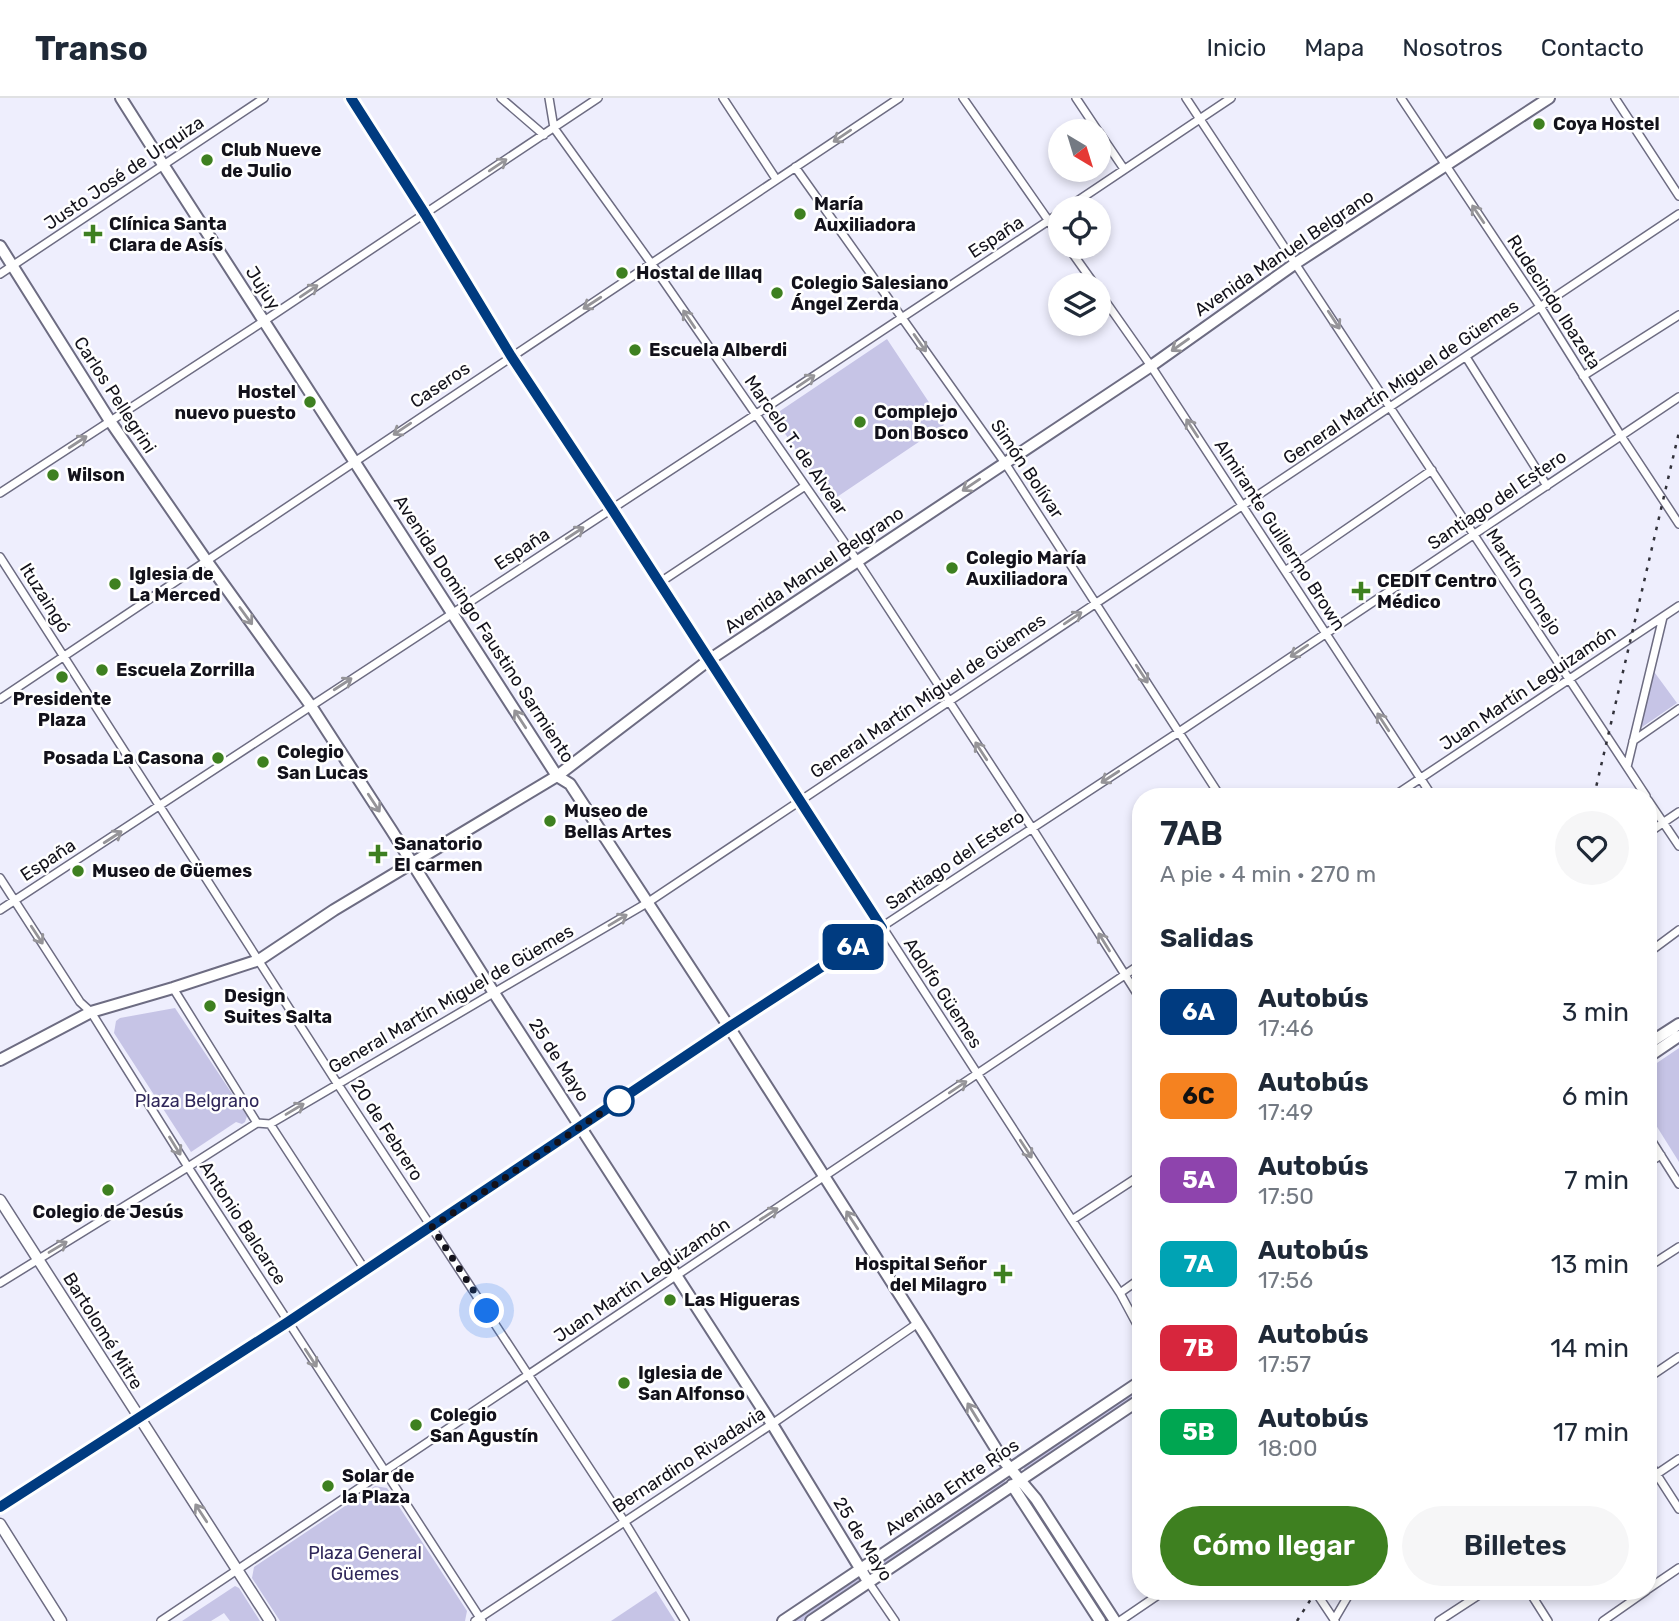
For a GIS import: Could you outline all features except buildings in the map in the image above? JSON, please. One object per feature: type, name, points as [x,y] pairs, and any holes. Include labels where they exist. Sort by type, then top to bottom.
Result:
[{"type":"main road","name":"Jujuy","points":[[121,98],[354,462]]},
{"type":"main road","name":"Avenida Manuel Belgrano","points":[[0,1060],[91,1012],[259,960],[334,910],[557,776],[709,660],[1151,366],[1296,263],[1549,98]]},
{"type":"main road","name":"Carlos Pellegrini","points":[[0,246],[110,421],[206,560]]},
{"type":"main road","name":"Avenida Domingo Faustino Sarmiento","points":[[354,462],[557,776],[570,784],[729,1027],[918,1323],[1100,1621]]},
{"type":"main road","name":"25 de Mayo","points":[[206,560],[311,706],[772,1424],[869,1583]]},
{"type":"main road","points":[[1657,1038],[1679,1024]]},
{"type":"main road","points":[[1657,1051],[1679,1036]]},
{"type":"main road","name":"Avenida Entre Ríos","points":[[783,1621],[1132,1387]]},
{"type":"main road","name":"Avenida Entre Ríos","points":[[811,1621],[1132,1405]]},
{"type":"main road","name":"Avenida Domingo Faustino Sarmiento","points":[[1016,1483],[1036,1499],[1118,1621]]},
{"type":"street","name":"Justo José de Urquiza","points":[[0,274],[264,98]]},
{"type":"street","name":"Adolfo Güemes","points":[[352,98],[511,356],[1132,1316]]},
{"type":"street","points":[[500,98],[544,135]]},
{"type":"street","points":[[549,98],[554,128]]},
{"type":"street","points":[[0,493],[598,98]]},
{"type":"street","points":[[723,98],[776,179]]},
{"type":"street","name":"Caseros","points":[[0,699],[899,98]]},
{"type":"street","points":[[963,98],[1048,219]]},
{"type":"street","points":[[1076,98],[1090,119]]},
{"type":"street","name":"Martín Cornejo","points":[[1186,98],[1641,788]]},
{"type":"street","points":[[1085,196],[1231,98]]},
{"type":"street","name":"Rudecindo Ibazeta","points":[[1401,98],[1541,308],[1679,524]]},
{"type":"street","points":[[1615,98],[1679,196]]},
{"type":"street","name":"Marcelo T. de Alvear","points":[[554,128],[652,263],[858,562],[1132,986]]},
{"type":"street","points":[[1111,150],[1124,169]]},
{"type":"street","name":"Simón Bolívar","points":[[795,167],[1005,463],[1215,788]]},
{"type":"street","name":"General Martín Miguel de Güemes","points":[[270,1124],[647,902],[1679,214]]},
{"type":"street","name":"España","points":[[0,910],[1048,221]]},
{"type":"street","name":"Almirante Guillermo Brown","points":[[1111,309],[1151,366],[1426,788]]},
{"type":"street","points":[[1583,376],[1679,315]]},
{"type":"street","points":[[1466,357],[1547,486]]},
{"type":"street","name":"Santiago del Estero","points":[[0,1507],[432,1227],[1679,397]]},
{"type":"street","points":[[1285,570],[1432,470]]},
{"type":"street","points":[[659,583],[805,486]]},
{"type":"street","name":"Ituzaingó","points":[[0,557],[63,656]]},
{"type":"street","name":"Juan Martín Leguizamón","points":[[1406,788],[1679,606]]},
{"type":"street","points":[[1627,767],[1663,617]]},
{"type":"street","name":"20 de Febrero","points":[[63,656],[337,1083],[624,1521],[684,1621]]},
{"type":"street","points":[[1632,741],[1679,709]]},
{"type":"street","points":[[1657,827],[1679,812]]},
{"type":"street","name":"Martín Cornejo","points":[[1657,813],[1679,846]]},
{"type":"street","name":"Antonio Balcarce","points":[[0,878],[80,1002],[91,1012],[479,1620]]},
{"type":"street","points":[[1657,946],[1679,930]]},
{"type":"street","name":"Juan Martín Leguizamón","points":[[161,1621],[1132,970]]},
{"type":"street","points":[[173,988],[257,1123]]},
{"type":"street","points":[[0,1283],[257,1123],[270,1124],[365,1270]]},
{"type":"street","points":[[1657,1149],[1679,1184]]},
{"type":"street","points":[[1657,1157],[1661,1155]]},
{"type":"street","points":[[1072,1220],[1132,1181]]},
{"type":"street","name":"Bartolomé Mitre","points":[[0,1200],[270,1621]]},
{"type":"street","points":[[1657,1261],[1679,1247]]},
{"type":"street","points":[[1119,1293],[1132,1284]]},
{"type":"street","name":"Bernardino Rivadavia","points":[[479,1620],[918,1323]]},
{"type":"street","points":[[1657,1372],[1679,1357]]},
{"type":"street","points":[[1679,1460],[1657,1474],[1679,1508]]},
{"type":"street","points":[[0,1524],[61,1621]]},
{"type":"street","points":[[1657,1583],[1679,1568]]},
{"type":"street","name":"25 de Mayo","points":[[869,1583],[895,1621]]},
{"type":"street","points":[[1118,1621],[1150,1600]]},
{"type":"street","points":[[1321,1600],[1335,1620],[1346,1600]]},
{"type":"street","points":[[1439,1621],[1471,1600]]},
{"type":"street","points":[[1535,1600],[1548,1621]]},
{"type":"street","points":[[1603,1621],[1633,1600]]},
{"type":"green space","name":"Complejo Don Bosco","points":[[887,339],[944,425],[831,501],[775,419],[777,413]]},
{"type":"green space","points":[[1652,669],[1677,703],[1635,732]]},
{"type":"green space","name":"Plaza Belgrano","points":[[175,1008],[247,1116],[242,1124],[236,1122],[191,1152],[114,1033],[116,1021],[120,1018]]},
{"type":"green space","points":[[1679,1048],[1679,1162],[1657,1127],[1657,1063]]},
{"type":"green space","points":[[1132,1392],[1132,1400],[1026,1471],[1022,1466]]},
{"type":"green space","points":[[1003,1478],[1007,1484],[872,1574],[869,1569]]},
{"type":"green space","name":"Plaza General Güemes","points":[[375,1486],[387,1488],[467,1611],[465,1621],[280,1621],[252,1578],[254,1567]]},
{"type":"green space","points":[[857,1576],[860,1582],[802,1621],[790,1621]]},
{"type":"green space","points":[[235,1586],[260,1621],[230,1621],[224,1613],[211,1621],[182,1621]]},
{"type":"green space","points":[[656,1591],[675,1621],[611,1621]]},
{"type":"railway","points":[[1596,788],[1679,432]]},
{"type":"railway","points":[[1297,1621],[1310,1600]]},
{"type":"bus line","name":"6A","points":[[0,1507],[288,1322],[882,928],[511,356],[351,98]]},
{"type":"place","name":"Coya Hostel","points":[[1539,124]]},
{"type":"place","name":"Club Nueve de Julio","points":[[207,160]]},
{"type":"place","name":"María Auxiliadora","points":[[800,214]]},
{"type":"place","name":"Clínica Santa Clara de Asís","points":[[93,234]]},
{"type":"place","name":"Hostal de Illaq","points":[[622,273]]},
{"type":"place","name":"Colegio Salesiano Ángel Zerda","points":[[777,293]]},
{"type":"place","name":"Escuela Alberdi","points":[[635,350]]},
{"type":"place","name":"Hostel nuevo puesto","points":[[310,402]]},
{"type":"place","name":"Complejo Don Bosco","points":[[860,422]]},
{"type":"place","name":"Wilson","points":[[53,475]]},
{"type":"place","name":"Colegio María Auxiliadora","points":[[952,568]]},
{"type":"place","name":"Iglesia de La Merced","points":[[115,584]]},
{"type":"place","name":"CEDIT Centro Médico","points":[[1361,591]]},
{"type":"place","name":"Escuela Zorrilla","points":[[102,670]]},
{"type":"place","name":"Presidente Plaza","points":[[62,677]]},
{"type":"place","name":"Posada La Casona","points":[[218,758]]},
{"type":"place","name":"Colegio San Lucas","points":[[263,762]]},
{"type":"place","name":"Museo de Bellas Artes","points":[[550,821]]},
{"type":"place","name":"Sanatorio El carmen","points":[[378,854]]},
{"type":"place","name":"Museo de Güemes","points":[[78,871]]},
{"type":"place","name":"Design Suites Salta","points":[[210,1006]]},
{"type":"place","name":"Colegio de Jesús","points":[[108,1190]]},
{"type":"place","name":"Hospital Señor del Milagro","points":[[1003,1274]]},
{"type":"place","name":"Las Higueras","points":[[670,1300]]},
{"type":"place","name":"Iglesia de San Alfonso","points":[[624,1383]]},
{"type":"place","name":"Colegio San Agustín","points":[[416,1425]]},
{"type":"place","name":"Solar de la Plaza","points":[[328,1486]]},
{"type":"route","points":[[487,1311],[432,1227],[623,1098],[619,1101]]}]
